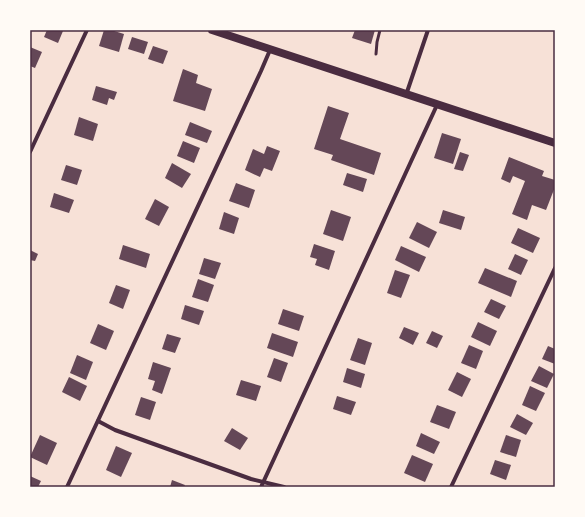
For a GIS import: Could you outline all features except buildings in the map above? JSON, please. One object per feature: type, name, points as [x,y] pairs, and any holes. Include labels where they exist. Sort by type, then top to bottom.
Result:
[{"type":"main road","points":[[215,30],[270,50],[555,143]]},
{"type":"street","points":[[30,152],[87,30]]},
{"type":"street","points":[[406,95],[428,30]]},
{"type":"street","points":[[67,487],[262,71],[270,50]]},
{"type":"street","points":[[261,487],[437,105]]},
{"type":"street","points":[[451,487],[555,268]]},
{"type":"street","points":[[98,421],[130,435],[251,479],[284,487]]},
{"type":"lane","points":[[376,54],[376,42],[380,30]]}]
